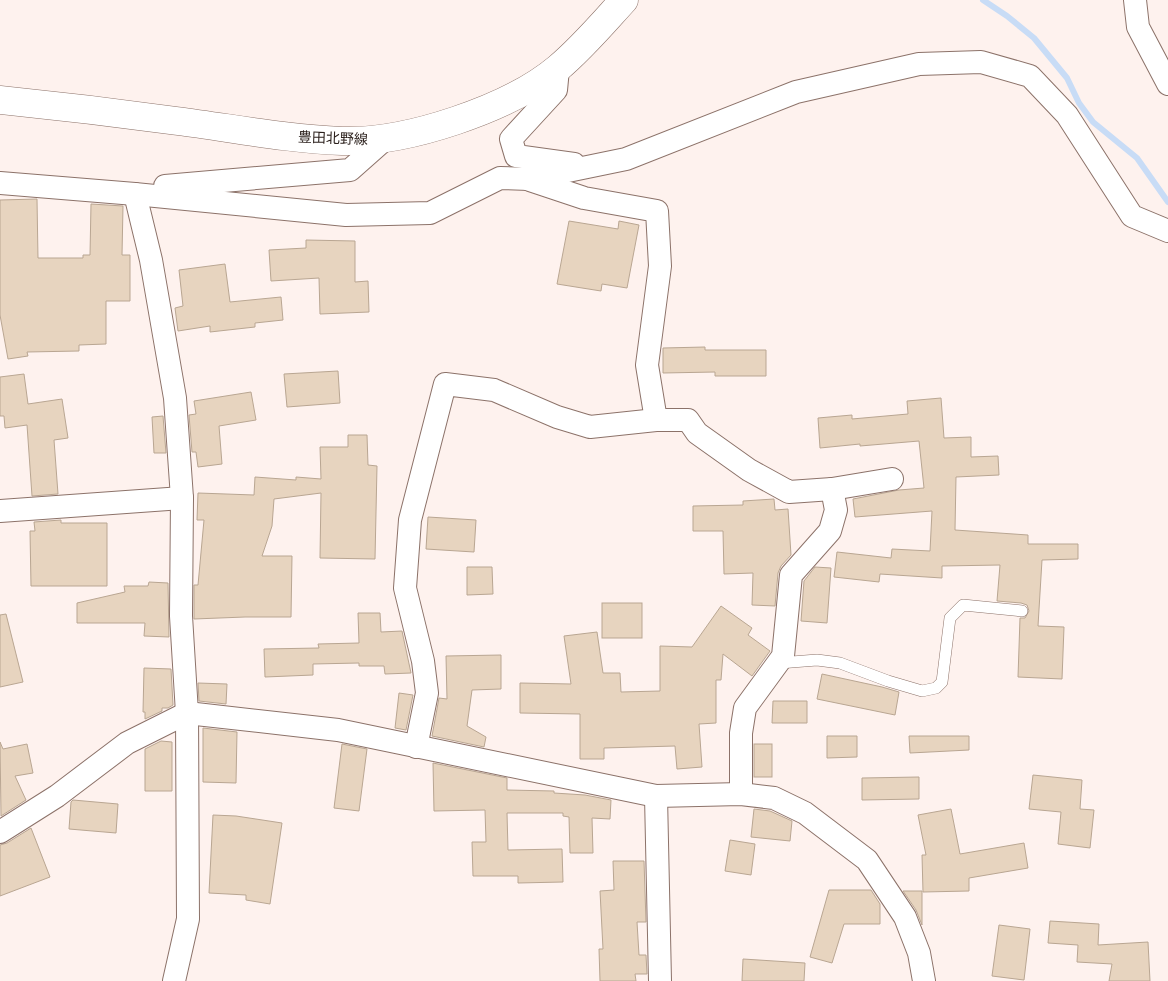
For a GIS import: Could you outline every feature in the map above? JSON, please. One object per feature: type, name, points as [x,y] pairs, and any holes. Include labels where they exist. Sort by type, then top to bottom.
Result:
[{"type":"main road","name":"豊田北野線","points":[[0,100],[120,113],[304,138],[344,141],[385,139],[433,127],[485,110],[525,90],[558,69],[624,0]]},
{"type":"street","points":[[1135,0],[1138,27],[1168,84]]},
{"type":"street","points":[[0,182],[346,215],[430,212],[500,178],[529,179],[626,159],[796,92],[919,64],[981,62],[1030,76],[1067,115],[1132,216],[1168,231]]},
{"type":"street","points":[[558,69],[556,90],[511,139],[516,156],[590,167]]},
{"type":"street","points":[[135,194],[164,186],[350,170],[385,139]]},
{"type":"street","points":[[529,179],[584,198],[657,210],[660,266],[646,365],[656,420]]},
{"type":"street","points":[[135,194],[151,260],[175,398],[182,498],[181,616],[187,713],[188,920],[174,981]]},
{"type":"street","points":[[416,747],[427,692],[423,661],[405,588],[410,520],[445,384],[494,390],[557,417],[590,427],[656,420],[688,420],[697,433],[712,444],[749,470],[789,492],[832,489],[892,479]]},
{"type":"street","points":[[741,794],[741,733],[745,708],[784,656],[792,576],[830,531],[836,510],[832,489]]},
{"type":"street","points":[[0,512],[182,498]]},
{"type":"street","points":[[0,832],[57,796],[127,743],[187,713],[338,730],[656,796],[741,794],[774,798],[805,813],[868,860],[904,917],[919,953],[924,981]]},
{"type":"street","points":[[656,796],[660,981]]},
{"type":"lane","points":[[779,663],[817,660],[840,663],[888,681],[922,691],[936,688],[942,682],[950,618],[964,605],[1022,611]]},
{"type":"building","points":[[37,199],[38,258],[83,258],[83,255],[90,255],[91,204],[123,206],[122,255],[130,255],[130,301],[106,301],[106,344],[79,345],[79,351],[27,352],[28,356],[8,359],[0,315],[0,200]]},
{"type":"building","points":[[569,221],[618,229],[619,221],[639,225],[627,288],[602,284],[601,291],[557,284]]},
{"type":"building","points":[[306,240],[355,241],[355,282],[368,281],[369,312],[320,314],[319,278],[271,281],[269,250],[306,248]]},
{"type":"building","points":[[225,264],[230,302],[281,297],[283,320],[255,323],[255,327],[210,332],[210,326],[178,331],[175,308],[183,306],[179,270]]},
{"type":"building","points":[[705,347],[705,350],[766,350],[766,376],[715,376],[715,372],[663,373],[663,348]]},
{"type":"building","points":[[338,371],[340,403],[287,407],[284,374]]},
{"type":"building","points":[[24,374],[28,404],[62,399],[68,438],[54,440],[58,494],[32,496],[27,425],[5,428],[4,416],[0,416],[0,377]]},
{"type":"building","points":[[251,392],[256,420],[219,426],[222,464],[198,467],[196,452],[192,452],[189,415],[196,414],[194,401]]},
{"type":"building","points":[[941,398],[944,438],[971,437],[971,457],[998,456],[999,475],[956,477],[955,530],[1028,535],[1028,544],[1078,544],[1078,559],[1042,560],[1038,626],[1064,627],[1062,679],[1018,677],[1020,618],[1025,618],[1029,611],[1027,605],[1021,603],[997,601],[1000,565],[942,566],[942,578],[880,574],[879,582],[834,577],[837,552],[891,558],[892,549],[930,551],[932,511],[855,517],[853,499],[899,490],[924,488],[919,441],[820,448],[818,418],[852,415],[852,419],[908,414],[907,401]]},
{"type":"building","points":[[163,416],[166,453],[154,453],[152,417]]},
{"type":"building","points":[[348,435],[367,435],[368,465],[377,466],[375,559],[320,558],[321,493],[274,499],[272,526],[262,556],[292,556],[291,617],[194,619],[194,585],[198,585],[204,520],[197,520],[198,493],[254,495],[255,477],[296,480],[296,477],[321,479],[320,447],[348,447]]},
{"type":"building","points":[[774,499],[775,510],[788,509],[791,555],[781,566],[778,573],[775,606],[752,605],[753,573],[724,574],[723,531],[693,531],[693,506],[743,505],[743,501]]},
{"type":"building","points":[[428,517],[476,520],[474,552],[426,549]]},
{"type":"building","points":[[61,520],[61,523],[107,523],[107,586],[31,586],[30,531],[35,531],[34,522]]},
{"type":"building","points":[[467,567],[492,567],[493,594],[467,595]]},
{"type":"building","points":[[815,567],[831,568],[827,623],[801,621],[804,581]]},
{"type":"building","points":[[149,582],[168,583],[169,637],[144,636],[145,623],[77,623],[77,603],[125,592],[124,586],[148,586]]},
{"type":"building","points":[[602,603],[642,603],[642,638],[602,638]]},
{"type":"building","points":[[721,606],[752,628],[748,635],[770,651],[752,676],[723,654],[721,680],[716,680],[716,723],[699,724],[702,767],[677,769],[675,746],[604,748],[604,759],[580,759],[580,714],[520,713],[520,683],[571,684],[564,636],[597,632],[603,673],[620,673],[621,692],[660,691],[660,646],[692,647]]},
{"type":"building","points":[[358,613],[380,613],[381,632],[402,631],[411,673],[385,674],[384,666],[359,666],[359,663],[313,664],[313,675],[265,677],[264,649],[319,648],[318,644],[359,643]]},
{"type":"building","points":[[6,614],[23,682],[0,687],[0,615]]},
{"type":"building","points":[[501,655],[501,689],[472,690],[467,726],[486,737],[484,747],[432,736],[439,698],[447,699],[446,656]]},
{"type":"building","points":[[144,668],[171,669],[173,705],[168,708],[162,708],[162,711],[145,719],[145,712],[143,712]]},
{"type":"building","points":[[822,674],[899,692],[895,715],[817,699]]},
{"type":"building","points":[[198,683],[227,684],[226,704],[199,701]]},
{"type":"building","points":[[399,693],[413,695],[406,730],[395,728]]},
{"type":"building","points":[[773,701],[807,701],[807,723],[772,723]]},
{"type":"building","points":[[203,728],[237,732],[236,783],[203,782]]},
{"type":"building","points":[[827,736],[857,736],[857,757],[827,758]]},
{"type":"building","points":[[909,736],[969,736],[969,750],[910,753]]},
{"type":"building","points":[[161,741],[172,742],[172,791],[145,791],[145,749]]},
{"type":"building","points":[[0,742],[3,749],[27,744],[33,773],[15,776],[26,800],[1,816]]},
{"type":"building","points":[[342,744],[367,749],[359,811],[334,808]]},
{"type":"building","points":[[754,744],[772,744],[772,777],[754,777]]},
{"type":"building","points":[[433,763],[507,778],[507,790],[554,791],[554,793],[585,795],[611,800],[610,819],[592,818],[593,853],[570,853],[569,817],[563,816],[563,813],[507,813],[508,850],[562,849],[563,882],[518,883],[518,876],[473,876],[472,842],[486,842],[485,810],[434,811]]},
{"type":"building","points":[[1033,775],[1082,780],[1080,809],[1094,810],[1090,848],[1058,844],[1061,812],[1029,809]]},
{"type":"building","points":[[919,777],[919,799],[862,800],[862,778]]},
{"type":"building","points":[[73,800],[118,804],[116,833],[69,829],[71,802]]},
{"type":"building","points":[[754,809],[770,811],[792,821],[790,841],[751,837]]},
{"type":"building","points":[[951,809],[960,854],[1024,843],[1028,868],[969,878],[969,891],[923,892],[922,855],[926,855],[918,815]]},
{"type":"building","points":[[213,815],[236,816],[282,823],[270,904],[246,900],[246,895],[209,893]]},
{"type":"building","points":[[31,828],[50,877],[0,896],[0,845],[7,843]]},
{"type":"building","points":[[730,840],[755,844],[751,875],[725,871]]},
{"type":"building","points":[[613,861],[644,861],[646,922],[637,922],[639,955],[646,955],[647,974],[635,974],[636,981],[600,981],[599,949],[603,949],[600,891],[614,890]]},
{"type":"building","points":[[829,890],[871,890],[880,904],[880,924],[844,924],[832,963],[810,957]]},
{"type":"building","points":[[903,891],[922,891],[922,925],[916,910]]},
{"type":"building","points":[[1050,921],[1099,924],[1098,945],[1148,942],[1150,981],[1109,981],[1112,964],[1077,962],[1078,945],[1048,943]]},
{"type":"building","points":[[999,925],[1030,929],[1024,980],[992,976]]},
{"type":"building","points":[[743,959],[805,963],[804,981],[742,981]]},
{"type":"waterway","points":[[983,0],[1007,16],[1034,38],[1067,78],[1079,103],[1093,122],[1137,158],[1168,202]]}]
